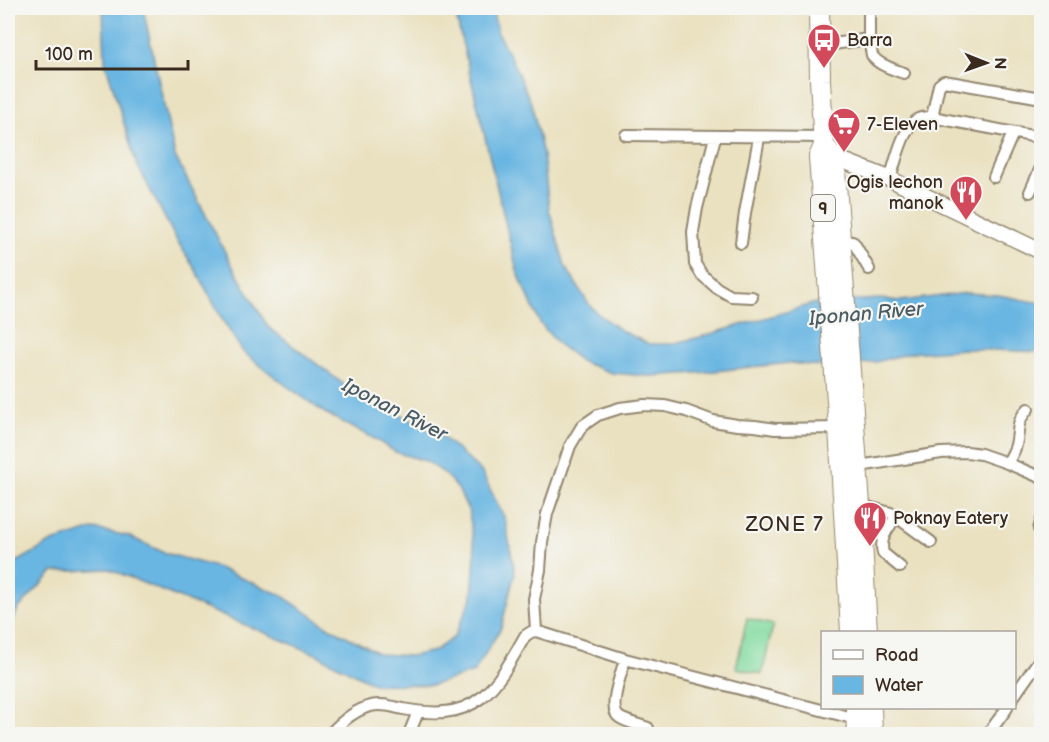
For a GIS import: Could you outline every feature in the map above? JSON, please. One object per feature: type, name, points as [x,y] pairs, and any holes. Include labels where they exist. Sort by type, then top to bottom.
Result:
[{"type":"highway","name":"9","points":[[819,8],[827,259],[844,393],[849,467],[851,631]]},
{"type":"highway","name":"9","points":[[825,149],[841,241],[844,286],[844,393],[839,428],[860,505],[867,631]]},
{"type":"highway","points":[[860,717],[873,735]]},
{"type":"street","points":[[869,8],[870,39],[875,59],[904,73]]},
{"type":"street","points":[[819,46],[870,39]]},
{"type":"street","points":[[932,117],[939,85],[944,81],[1041,98]]},
{"type":"street","points":[[890,179],[907,130],[917,119],[932,117],[1041,138]]},
{"type":"street","points":[[994,177],[1013,133]]},
{"type":"street","points":[[627,135],[759,138],[825,149],[1041,252]]},
{"type":"street","points":[[715,137],[694,224],[695,264],[702,275],[717,288],[731,296],[752,297]]},
{"type":"street","points":[[741,243],[759,138]]},
{"type":"street","points":[[1030,192],[1041,165]]},
{"type":"street","points":[[841,241],[854,243],[869,268]]},
{"type":"street","points":[[536,631],[534,599],[547,513],[570,446],[582,426],[598,415],[620,408],[644,405],[664,406],[713,421],[736,425],[775,429],[839,428]]},
{"type":"street","points":[[1007,463],[1017,443],[1019,420],[1028,409]]},
{"type":"street","points":[[849,467],[967,452],[1007,463],[1041,478]]},
{"type":"street","points":[[860,505],[897,516],[930,542]]},
{"type":"street","points":[[897,516],[884,534],[881,543],[883,554],[900,567]]},
{"type":"street","points":[[330,735],[342,721],[371,706],[445,713],[457,710],[481,698],[501,676],[525,636],[536,631],[625,659],[821,707]]},
{"type":"street","points":[[1016,693],[1041,656]]},
{"type":"street","points":[[625,659],[618,682],[615,710],[621,718],[648,728]]},
{"type":"street","points":[[828,709],[860,717]]},
{"type":"street","points":[[988,735],[1006,709]]},
{"type":"street","points":[[409,735],[418,712]]},
{"type":"green space","points":[[747,618],[773,625],[762,674],[736,668]]},
{"type":"water","points":[[103,8],[143,8],[175,156],[233,267],[268,327],[350,389],[439,434],[481,471],[505,519],[515,573],[501,628],[474,672],[433,685],[374,684],[316,654],[109,569],[53,572],[17,610],[8,639],[8,570],[13,564],[52,542],[94,529],[128,536],[165,553],[216,567],[281,595],[327,626],[380,654],[411,656],[434,651],[454,637],[472,597],[475,553],[469,512],[458,489],[444,473],[426,461],[395,452],[325,413],[243,352],[222,319],[136,163],[105,61]]},
{"type":"water","name":"Iponan River","points":[[454,8],[492,8],[498,34],[532,105],[543,155],[549,209],[565,266],[588,303],[597,313],[622,331],[649,344],[671,344],[816,303],[879,299],[901,301],[967,293],[998,295],[1041,303],[1041,352],[965,349],[909,353],[876,362],[831,367],[789,363],[649,376],[612,373],[582,362],[558,344],[540,323],[517,271]]},
{"type":"place","name":"Barra","points":[[824,69]]},
{"type":"place","name":"7-Eleven","points":[[844,153]]},
{"type":"place","name":"Ogis lechon manok","points":[[966,221]]},
{"type":"place","name":"Poknay Eatery","points":[[870,547]]},
{"type":"district","name":"ZONE 7","points":[[785,524]]}]
